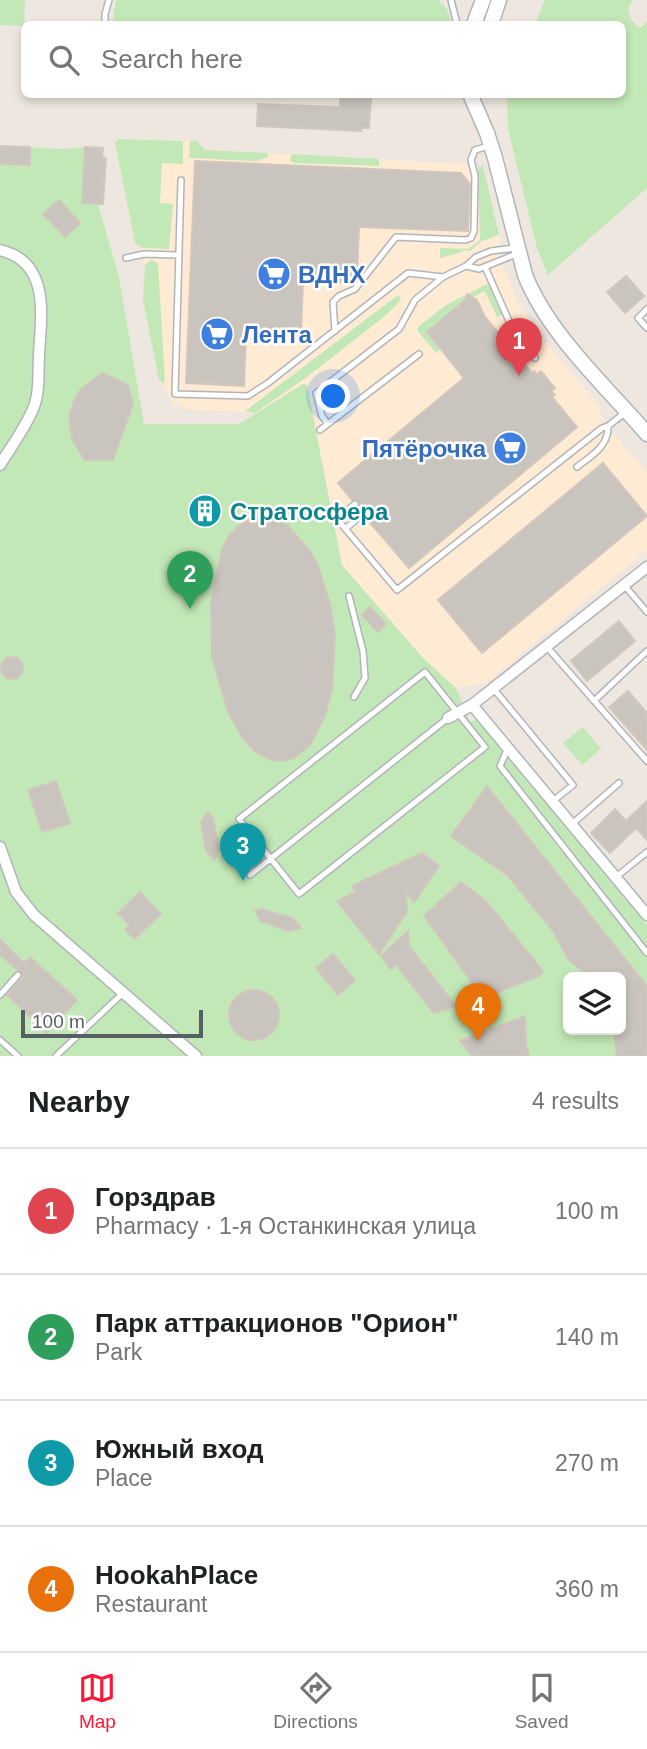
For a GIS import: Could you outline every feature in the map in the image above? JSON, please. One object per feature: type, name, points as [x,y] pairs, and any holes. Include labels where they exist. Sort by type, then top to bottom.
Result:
[{"type":"street","points":[[475,21],[483,0]]},
{"type":"street","points":[[492,21],[499,0]]},
{"type":"street","points":[[472,98],[489,139]]},
{"type":"street","points":[[481,98],[519,250],[529,284],[541,309],[646,431]]},
{"type":"street","points":[[0,250],[19,258],[32,272],[39,288],[41,315],[34,407],[0,465]]},
{"type":"street","points":[[453,716],[472,705],[647,567]]},
{"type":"street","points":[[472,705],[647,915]]},
{"type":"street","points":[[0,847],[10,877],[24,904],[196,1056]]},
{"type":"lane","points":[[451,0],[456,21]]},
{"type":"lane","points":[[105,21],[104,14],[109,1]]},
{"type":"lane","points":[[335,331],[333,302],[355,289],[396,237],[471,238],[474,231],[475,190],[472,155],[489,139]]},
{"type":"lane","points":[[181,180],[177,255],[176,394],[248,396],[408,273],[443,277]]},
{"type":"lane","points":[[328,424],[322,416],[316,393],[399,329],[415,300],[443,277],[466,266],[475,257],[519,250]]},
{"type":"lane","points":[[466,266],[479,269],[519,250]]},
{"type":"lane","points":[[127,258],[145,254],[177,255]]},
{"type":"lane","points":[[485,267],[513,330],[535,358]]},
{"type":"lane","points":[[647,309],[638,318],[647,328]]},
{"type":"lane","points":[[320,430],[419,354]]},
{"type":"lane","points":[[355,504],[337,519],[397,590],[627,411]]},
{"type":"lane","points":[[577,467],[600,448],[608,434],[608,426]]},
{"type":"lane","points":[[345,529],[363,514]]},
{"type":"lane","points":[[624,585],[647,611]]},
{"type":"lane","points":[[349,596],[363,650],[365,678],[354,697]]},
{"type":"lane","points":[[547,647],[647,761]]},
{"type":"lane","points":[[594,701],[647,651]]},
{"type":"lane","points":[[425,672],[453,716],[485,747],[299,894],[239,819],[425,672]]},
{"type":"lane","points":[[494,688],[573,785],[553,801]]},
{"type":"lane","points":[[250,875],[453,716]]},
{"type":"lane","points":[[508,748],[500,766],[647,953]]},
{"type":"lane","points":[[572,824],[619,783]]},
{"type":"lane","points":[[616,877],[647,852]]},
{"type":"lane","points":[[0,995],[18,975]]},
{"type":"lane","points":[[56,1056],[123,993]]},
{"type":"lane","points":[[0,1040],[18,1056]]},
{"type":"shaded area","points":[[119,139],[197,141],[206,150],[467,164],[468,168],[483,166],[503,263],[517,301],[542,338],[600,407],[604,418],[601,434],[616,436],[647,472],[647,550],[486,683],[456,688],[423,658],[342,565],[303,384],[255,413],[186,409],[174,403],[169,396],[163,383],[165,382],[142,248],[135,243],[115,142]]},
{"type":"green space","points":[[0,0],[25,0],[24,21],[21,21],[21,26],[0,25]]},
{"type":"green space","points":[[116,0],[438,0],[447,9],[451,21],[112,21]]},
{"type":"green space","points":[[545,0],[632,0],[628,10],[632,21],[640,28],[647,21],[647,188],[548,275],[537,248],[508,129],[507,98],[626,98],[626,21],[536,21]]},
{"type":"green space","points":[[119,139],[183,141],[183,164],[162,163],[160,203],[173,204],[169,249],[142,248],[135,243],[115,142]]},
{"type":"green space","points":[[190,141],[197,141],[205,150],[268,153],[268,157],[257,161],[189,158]]},
{"type":"green space","points":[[0,146],[63,149],[85,147],[82,202],[98,204],[119,277],[144,424],[239,424],[303,384],[307,385],[342,565],[423,658],[456,688],[470,722],[480,721],[647,925],[647,1056],[0,1056]]},
{"type":"green space","points":[[291,154],[379,159],[379,166],[294,163],[290,161]]},
{"type":"green space","points":[[483,166],[499,235],[482,241],[470,251],[463,250],[440,258],[440,248],[468,249],[480,240],[478,167]]},
{"type":"green space","points":[[151,260],[158,263],[165,380],[163,383],[159,380],[143,300],[145,265]]},
{"type":"green space","points":[[487,284],[503,315],[497,317],[485,291],[471,298],[469,295],[427,332],[441,349],[436,353],[417,330],[419,326],[446,305]]},
{"type":"green space","points":[[398,295],[400,301],[385,316],[307,377],[255,413],[245,411]]},
{"type":"green space","points":[[583,727],[601,749],[582,765],[563,743]]},
{"type":"building","points":[[340,98],[371,99],[369,128],[361,128],[361,131],[257,126],[258,104],[340,107]]},
{"type":"building","points":[[0,146],[30,147],[30,165],[0,164]]},
{"type":"building","points":[[85,147],[103,148],[102,157],[106,158],[103,204],[82,203]]},
{"type":"building","name":"ВДНХ","points":[[195,161],[461,173],[470,184],[468,231],[359,227],[357,277],[353,283],[303,281],[301,335],[246,333],[244,386],[186,383]]},
{"type":"building","points":[[59,200],[80,223],[65,237],[43,214]]},
{"type":"building","points":[[626,276],[644,296],[625,313],[607,292]]},
{"type":"building","points":[[467,294],[477,300],[485,317],[532,373],[541,371],[555,388],[551,391],[555,395],[552,397],[577,427],[409,568],[366,518],[367,510],[358,508],[359,500],[352,500],[338,483],[464,378],[427,332],[465,300]]},
{"type":"building","points":[[102,373],[128,385],[133,404],[113,460],[85,460],[72,439],[69,417],[81,389]]},
{"type":"building","points":[[603,463],[647,516],[482,653],[438,600]]},
{"type":"building","name":"Стратосфера","points":[[205,496],[216,500],[220,511],[216,522],[205,526],[194,522],[190,511],[194,500]]},
{"type":"building","points":[[273,517],[286,524],[308,548],[317,563],[331,607],[335,637],[332,689],[325,716],[310,745],[294,758],[283,761],[271,760],[254,751],[242,737],[228,712],[212,657],[211,603],[222,549],[237,527],[249,519]]},
{"type":"building","points":[[370,607],[386,624],[378,632],[362,615]]},
{"type":"building","points":[[619,621],[635,641],[587,681],[571,661]]},
{"type":"building","points":[[12,657],[20,660],[23,668],[20,676],[12,679],[4,676],[1,668],[4,660]]},
{"type":"building","points":[[628,691],[647,713],[647,750],[609,707]]},
{"type":"building","points":[[56,781],[70,823],[42,832],[28,790]]},
{"type":"building","points":[[487,786],[647,986],[647,1056],[617,1056],[615,1035],[626,1035],[626,972],[584,972],[568,959],[553,931],[507,875],[451,836]]},
{"type":"building","points":[[647,801],[647,840],[636,828],[610,853],[591,833],[615,809],[626,821]]},
{"type":"building","points":[[208,813],[213,818],[219,849],[214,860],[206,851],[201,821]]},
{"type":"building","points":[[422,853],[439,866],[414,902],[406,892],[407,912],[379,954],[337,901],[356,892],[352,886]]},
{"type":"building","points":[[461,882],[487,902],[543,971],[539,976],[483,998],[424,916]]},
{"type":"building","points":[[140,892],[161,914],[134,939],[125,930],[129,925],[118,913]]},
{"type":"building","points":[[262,909],[293,918],[301,928],[288,931],[260,921],[255,911]]},
{"type":"building","points":[[408,931],[409,946],[456,1006],[434,1013],[396,965],[391,969],[381,956]]},
{"type":"building","points":[[0,939],[24,963],[30,957],[77,1000],[46,1033],[7,995],[22,979],[23,974],[0,955]]},
{"type":"building","points":[[333,954],[355,980],[338,995],[316,968]]},
{"type":"building","points":[[244,991],[264,991],[278,1005],[278,1025],[264,1039],[244,1039],[230,1025],[230,1005]]},
{"type":"building","points":[[525,1016],[529,1056],[472,1056],[460,1041]]},
{"type":"place","name":"ВДНХ","points":[[274,274]]},
{"type":"place","name":"Лента","points":[[217,334]]},
{"type":"place","name":"Горздрав","points":[[519,376]]},
{"type":"place","name":"Пятёрочка","points":[[510,448]]},
{"type":"place","name":"Стратосфера","points":[[205,511]]},
{"type":"place","name":"Парк аттракционов \"Орион\"","points":[[190,609]]},
{"type":"place","name":"Южный вход","points":[[243,881]]},
{"type":"place","name":"HookahPlace","points":[[478,1041]]}]
